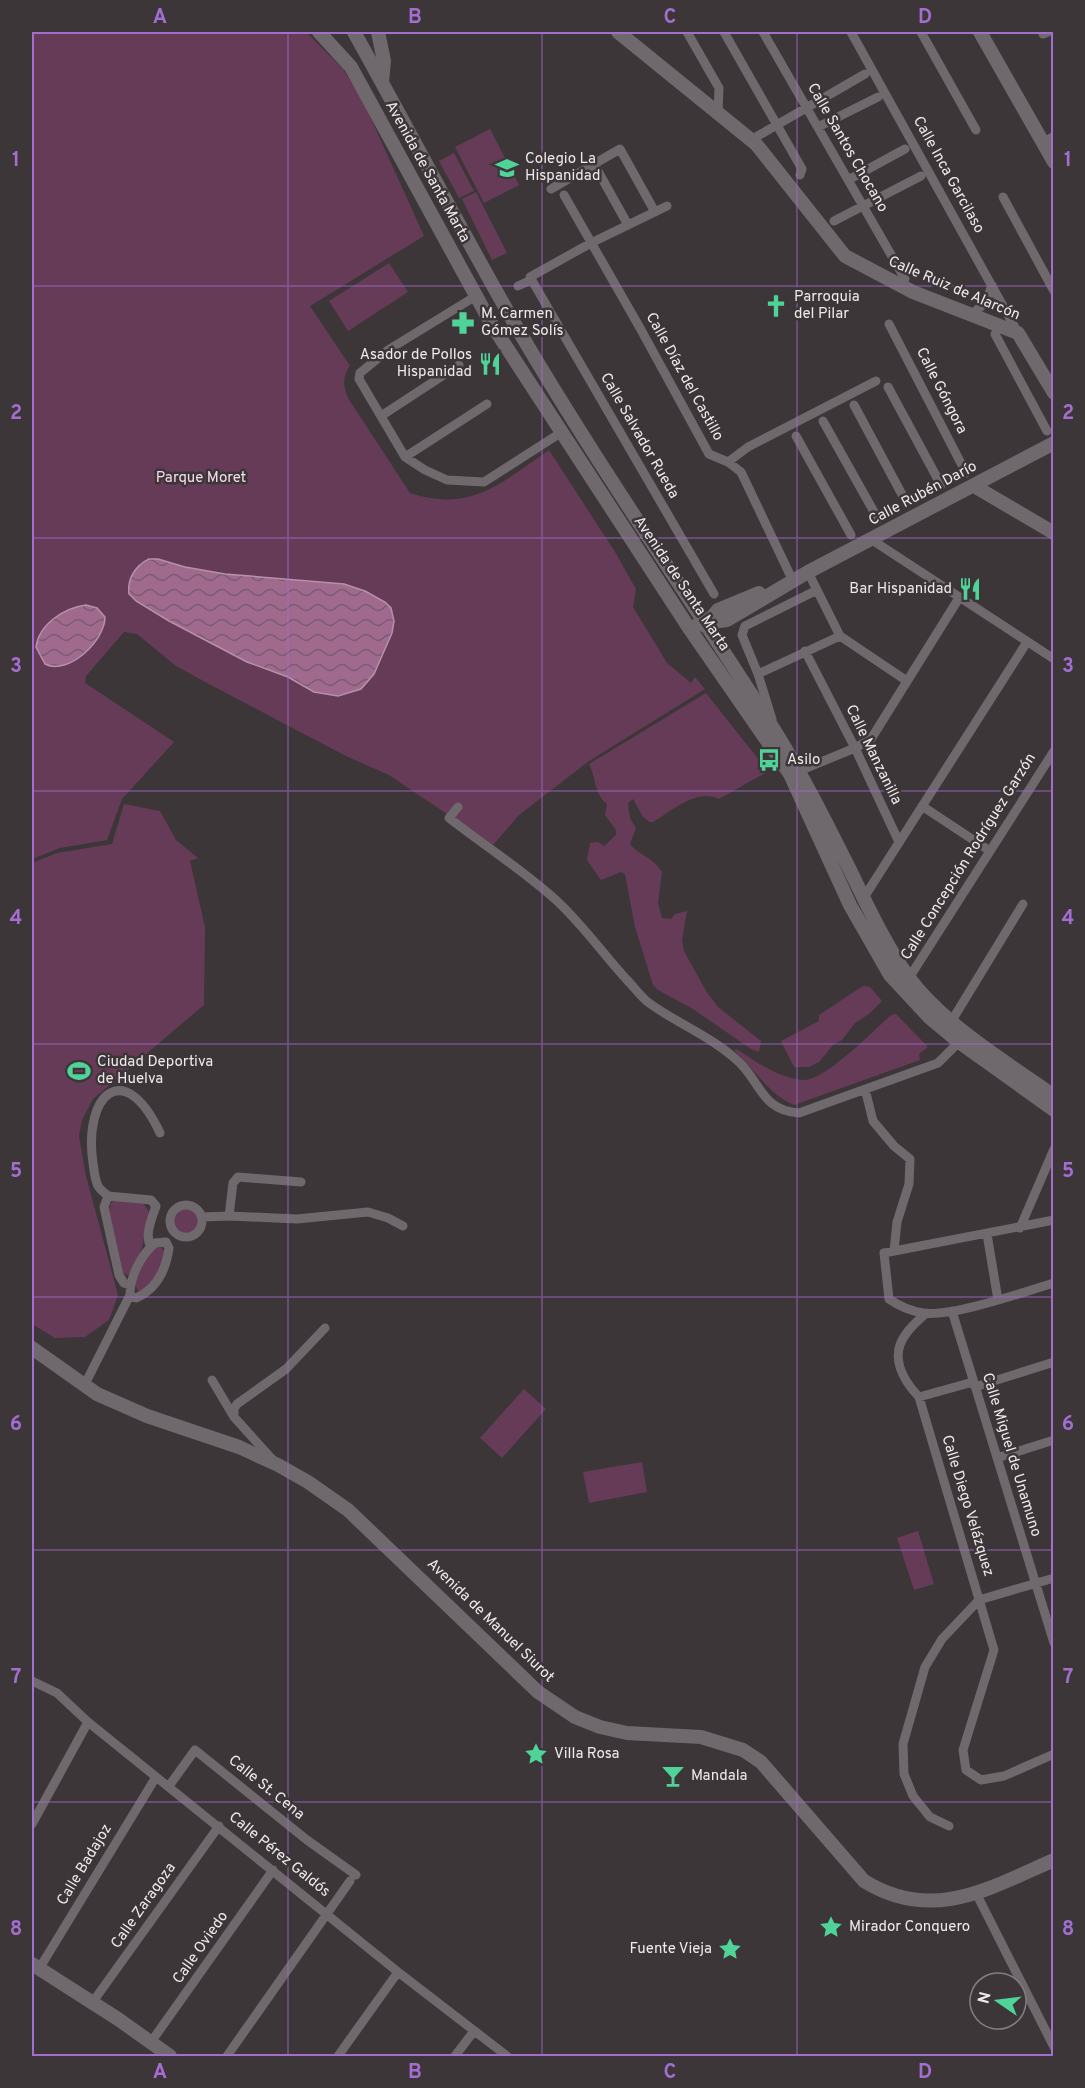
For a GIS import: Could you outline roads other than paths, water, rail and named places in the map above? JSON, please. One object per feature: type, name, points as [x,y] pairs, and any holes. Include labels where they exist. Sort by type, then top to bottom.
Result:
[{"type":"main road","name":"Avenida de Santa Marta","points":[[322,34],[336,35],[349,32]]},
{"type":"main road","name":"Avenida de Santa Marta","points":[[354,32],[520,333],[591,449],[655,549],[692,600],[776,733],[850,905],[864,932],[929,1017],[959,1042],[1053,1110]]},
{"type":"main road","points":[[378,32],[384,61],[382,82]]},
{"type":"main road","name":"Calle Ruiz de Alarcón","points":[[618,32],[756,144],[845,256],[893,284],[1018,333],[1053,393]]},
{"type":"main road","points":[[980,32],[1048,139],[1053,162]]},
{"type":"main road","name":"Avenida de Santa Marta","points":[[322,34],[351,67],[492,325],[687,626],[795,773],[905,983],[951,1022],[1053,1096]]},
{"type":"main road","name":"Calle Rubén Darío","points":[[721,616],[974,486],[1050,437]]},
{"type":"main road","points":[[974,486],[1053,533]]},
{"type":"main road","name":"Calle Rubén Darío","points":[[687,626],[706,624],[808,572]]},
{"type":"main road","points":[[692,600],[721,616],[721,647]]},
{"type":"main road","points":[[699,640],[706,624]]},
{"type":"main road","points":[[850,905],[863,899]]},
{"type":"main road","name":"Avenida de Manuel Siurot","points":[[32,1348],[97,1394],[147,1416],[239,1447],[309,1482],[348,1510],[503,1661],[538,1692],[575,1717],[627,1733],[701,1737],[743,1750],[761,1762],[864,1881],[880,1891],[921,1901],[938,1901],[976,1893],[1053,1860]]},
{"type":"main road","points":[[35,1967],[151,2042],[167,2056]]},
{"type":"street","points":[[687,32],[719,88],[718,113]]},
{"type":"street","points":[[724,32],[802,169],[800,175]]},
{"type":"street","name":"Calle Santos Chocano","points":[[763,32],[905,279]]},
{"type":"street","name":"Calle Inca Garcilaso","points":[[851,32],[1018,333]]},
{"type":"street","points":[[921,32],[976,130]]},
{"type":"street","points":[[756,137],[865,74]]},
{"type":"street","points":[[818,128],[878,97]]},
{"type":"street","points":[[551,189],[620,149],[654,212]]},
{"type":"street","points":[[848,180],[906,149]]},
{"type":"street","points":[[594,164],[628,225]]},
{"type":"street","points":[[834,220],[921,176]]},
{"type":"street","name":"Calle Díaz del Castillo","points":[[564,195],[709,454],[728,462],[741,472],[792,579]]},
{"type":"street","points":[[1003,197],[1053,291]]},
{"type":"street","points":[[518,286],[591,243],[668,206]]},
{"type":"street","name":"Calle Salvador Rueda","points":[[531,279],[714,594]]},
{"type":"street","points":[[970,315],[986,302],[992,285]]},
{"type":"street","points":[[476,296],[376,355],[360,373],[359,379],[405,457],[447,480],[484,482],[562,432]]},
{"type":"street","name":"Calle Góngora","points":[[889,324],[966,473]]},
{"type":"street","points":[[995,334],[1050,437]]},
{"type":"street","points":[[381,416],[459,364]]},
{"type":"street","points":[[728,462],[748,447],[876,381]]},
{"type":"street","points":[[888,387],[940,485]]},
{"type":"street","points":[[405,457],[487,404]]},
{"type":"street","points":[[854,405],[906,502]]},
{"type":"street","points":[[824,422],[878,519]]},
{"type":"street","points":[[796,436],[851,535]]},
{"type":"street","points":[[872,540],[1053,659]]},
{"type":"street","points":[[808,572],[840,636],[907,681]]},
{"type":"street","points":[[776,733],[758,674],[742,635],[745,626],[817,590]]},
{"type":"street","points":[[795,773],[871,739],[959,598]]},
{"type":"street","points":[[758,674],[840,636]]},
{"type":"street","points":[[863,899],[1027,642]]},
{"type":"street","name":"Calle Manzanilla","points":[[805,651],[855,748],[899,843]]},
{"type":"street","name":"Calle Concepción Rodríguez Garzón","points":[[905,983],[1053,751]]},
{"type":"street","points":[[922,806],[990,851]]},
{"type":"street","points":[[458,807],[449,818],[556,900],[580,923],[610,961],[648,1002],[701,1034],[740,1063],[763,1096],[789,1113],[800,1113],[938,1063],[959,1042]]},
{"type":"street","points":[[951,1022],[1023,904]]},
{"type":"street","points":[[865,1089],[873,1120],[894,1146],[910,1159],[909,1184],[889,1252],[889,1299],[909,1309],[926,1313],[952,1311],[1053,1283]]},
{"type":"street","points":[[151,1247],[148,1243],[149,1230],[156,1206],[151,1200],[108,1196],[98,1186],[91,1152],[91,1132],[94,1115],[101,1100],[115,1091],[129,1092],[143,1104],[160,1133]]},
{"type":"street","points":[[1020,1228],[1053,1149]]},
{"type":"street","points":[[229,1216],[233,1183],[238,1177],[301,1182]]},
{"type":"street","points":[[108,1196],[104,1207],[119,1275],[136,1298],[147,1293],[158,1282],[168,1256],[169,1248],[166,1242]]},
{"type":"street","points":[[182,1206],[196,1208],[202,1217],[201,1228],[194,1235],[183,1237],[174,1231],[170,1222],[173,1212],[182,1206]]},
{"type":"street","points":[[202,1217],[297,1219],[368,1212],[388,1218],[403,1226]]},
{"type":"street","points":[[889,1252],[1053,1220]]},
{"type":"street","points":[[166,1242],[174,1231]]},
{"type":"street","points":[[987,1234],[998,1300]]},
{"type":"street","points":[[84,1386],[130,1290],[136,1269],[151,1247],[160,1241],[166,1242]]},
{"type":"street","name":"Calle Miguel de Unamuno","points":[[952,1311],[1053,1643]]},
{"type":"street","name":"Calle Diego Velázquez","points":[[926,1313],[904,1335],[899,1351],[899,1367],[908,1385],[919,1397],[979,1600],[942,1639],[925,1667],[903,1744],[904,1774],[914,1796],[930,1817],[949,1826]]},
{"type":"street","points":[[234,1417],[237,1404],[286,1369],[325,1328]]},
{"type":"street","points":[[919,1397],[1053,1362]]},
{"type":"street","points":[[212,1380],[234,1417],[278,1465]]},
{"type":"street","points":[[997,1458],[1053,1440]]},
{"type":"street","points":[[1053,1578],[979,1600],[994,1650],[963,1750],[966,1770],[981,1780],[1004,1776],[1053,1754]]},
{"type":"street","name":"Calle Pérez Galdós","points":[[32,1681],[57,1693],[88,1722],[156,1777],[398,1972],[507,2056]]},
{"type":"street","points":[[32,1824],[88,1722]]},
{"type":"street","name":"Calle St. Cena","points":[[168,1786],[195,1750],[353,1878],[327,1913]]},
{"type":"street","name":"Calle Badajoz","points":[[35,1967],[156,1777]]},
{"type":"street","name":"Calle Zaragoza","points":[[92,2003],[219,1826]]},
{"type":"street","name":"Calle Oviedo","points":[[151,2042],[273,1870]]},
{"type":"street","points":[[976,1893],[1053,2047]]},
{"type":"street","points":[[227,2056],[327,1913]]},
{"type":"street","points":[[338,2056],[398,1972]]},
{"type":"street","points":[[455,2056],[474,2031]]},
{"type":"water","points":[[149,559],[225,574],[344,584],[365,591],[391,608],[394,621],[392,633],[374,674],[361,689],[338,696],[314,692],[288,677],[247,662],[136,601],[129,594],[131,578],[136,569]]},
{"type":"water","points":[[86,605],[97,608],[105,617],[99,636],[84,654],[74,661],[64,665],[45,664],[36,647],[42,631],[54,618]]},
{"type":"place","name":"Colegio La Hispanidad","points":[[507,168]]},
{"type":"place","name":"Parroquia del Pilar","points":[[776,306]]},
{"type":"place","name":"M. Carmen Gómez Solís","points":[[463,323]]},
{"type":"place","name":"Asador de Pollos Hispanidad","points":[[490,364]]},
{"type":"place","name":"Bar Hispanidad","points":[[970,589]]},
{"type":"place","name":"Asilo","points":[[769,760]]},
{"type":"place","name":"Ciudad Deportiva de Huelva","points":[[79,1071]]},
{"type":"place","name":"Villa Rosa","points":[[536,1754]]},
{"type":"place","name":"Mandala","points":[[673,1776]]},
{"type":"place","name":"Mirador Conquero","points":[[831,1927]]},
{"type":"place","name":"Fuente Vieja","points":[[730,1949]]},
{"type":"park label","name":"Parque Moret","points":[[201,478]]}]
